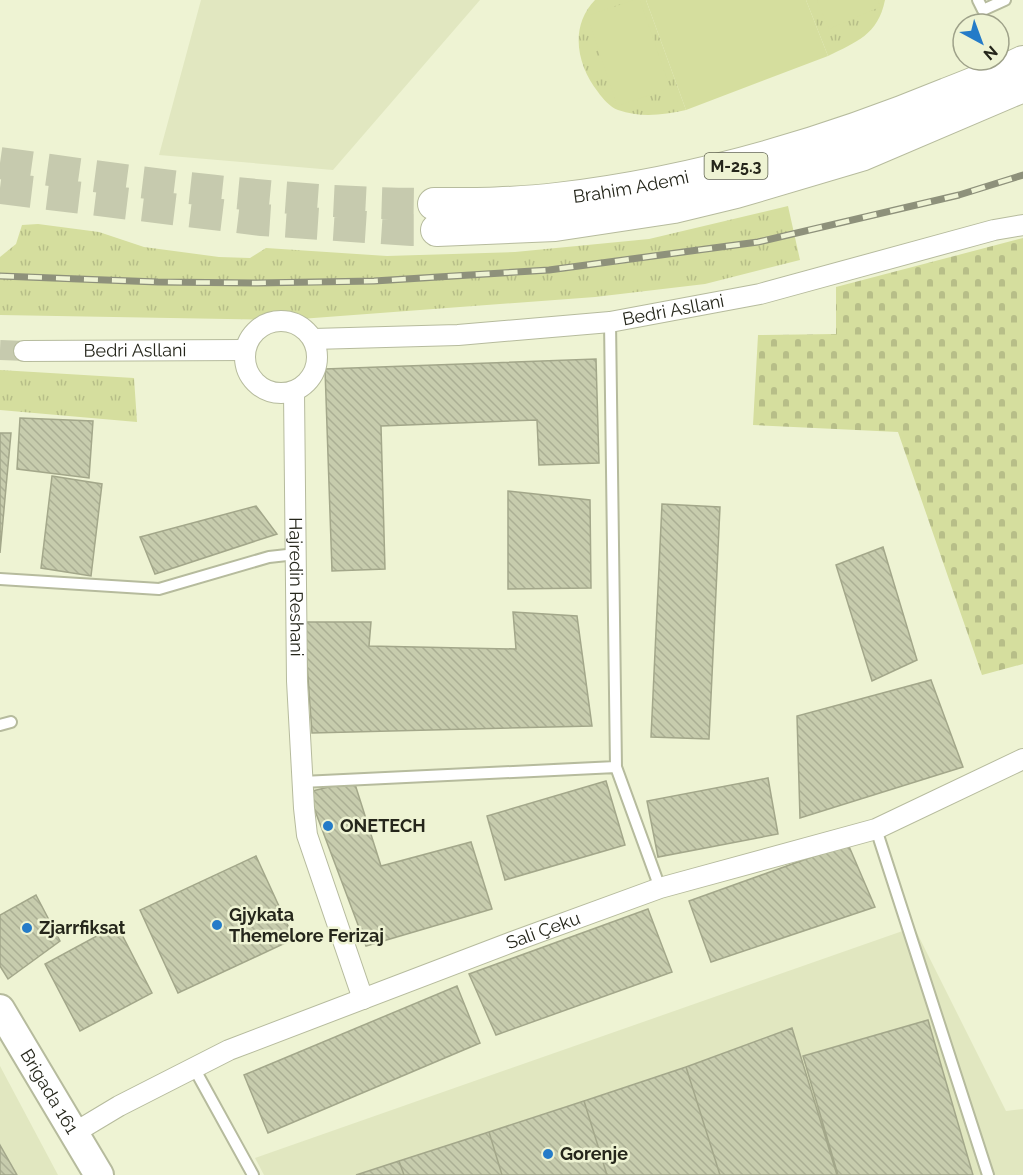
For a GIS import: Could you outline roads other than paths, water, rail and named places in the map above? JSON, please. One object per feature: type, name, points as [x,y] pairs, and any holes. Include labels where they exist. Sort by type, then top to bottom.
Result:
[{"type":"main road","name":"Brahim Ademi","points":[[1023,62],[897,115],[842,135],[732,167],[626,189],[554,199],[495,203],[435,217],[555,225],[674,207],[736,192],[861,155],[1023,86]]},
{"type":"street","name":"Bedri Asllani","points":[[313,339],[458,335],[609,322],[760,294],[994,230],[1023,225]]},
{"type":"street","points":[[282,321],[294,323],[305,329],[313,339],[317,356],[314,374],[306,384],[294,392],[270,392],[258,385],[248,370],[245,350],[258,329],[269,323],[282,321]]},
{"type":"street","name":"Bedri Asllani","points":[[24,351],[245,350]]},
{"type":"street","name":"Hajredin Reshani","points":[[294,392],[297,681],[302,782],[308,835],[363,999]]},
{"type":"street","name":"Sali Çeku","points":[[74,1132],[119,1106],[229,1050],[660,888],[876,829],[1023,759]]},
{"type":"street","name":"Brigada 161","points":[[0,1009],[99,1175]]},
{"type":"lane","points":[[978,0],[983,10],[1005,0]]},
{"type":"lane","points":[[609,322],[616,767],[660,888]]},
{"type":"lane","points":[[0,579],[159,589],[268,558],[297,554]]},
{"type":"lane","points":[[0,725],[11,722]]},
{"type":"lane","points":[[302,782],[616,767]]},
{"type":"lane","points":[[876,829],[988,1175]]},
{"type":"lane","points":[[194,1068],[253,1175]]},
{"type":"tunnel","points":[[0,163],[216,191],[325,200],[434,204]]},
{"type":"tunnel","points":[[0,188],[262,220],[437,230]]},
{"type":"tunnel","points":[[0,350],[24,351]]},
{"type":"railway","points":[[0,276],[257,283],[374,281],[549,270],[758,242],[959,195],[1023,175]]},
{"type":"place","name":"ONETECH","points":[[328,826]]},
{"type":"place","name":"Gjykata Themelore Ferizaj","points":[[217,925]]},
{"type":"place","name":"Zjarrfiksat","points":[[27,928]]},
{"type":"place","name":"Gorenje","points":[[548,1154]]}]
